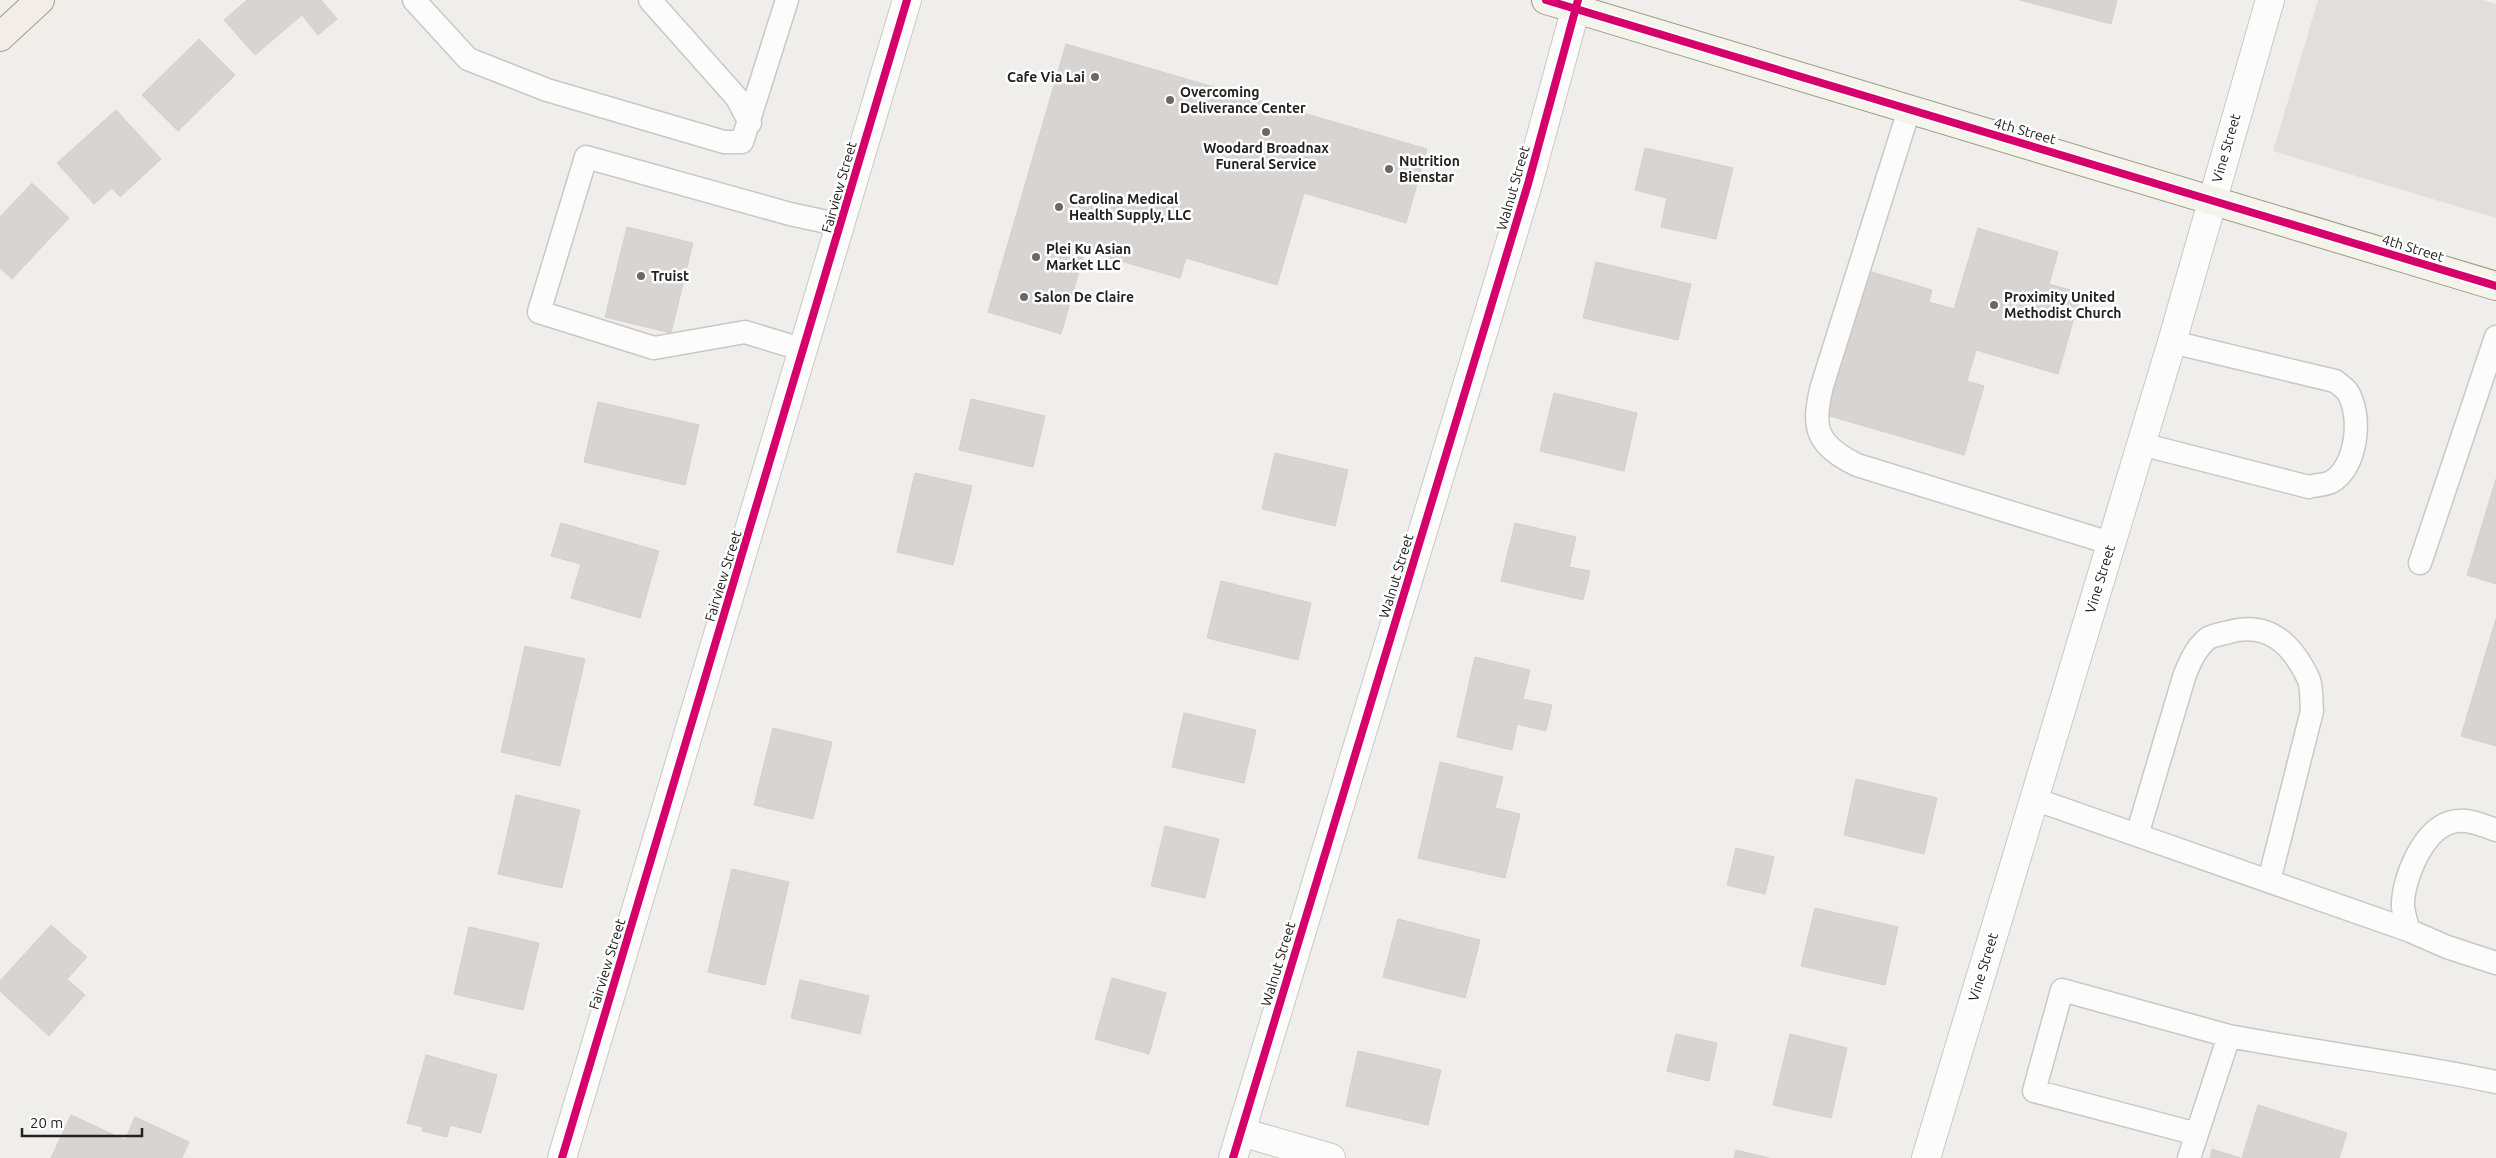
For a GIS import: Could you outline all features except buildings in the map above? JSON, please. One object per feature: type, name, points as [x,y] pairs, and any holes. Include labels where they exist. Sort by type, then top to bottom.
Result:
[{"type":"main road","points":[[0,37],[40,0]]},
{"type":"street","name":"Fairview Street","points":[[562,1158],[907,0]]},
{"type":"street","name":"4th Street","points":[[1546,0],[1577,5],[1909,110],[2496,286]]},
{"type":"street","name":"Vine Street","points":[[1926,1158],[2172,342],[2211,199],[2270,0]]},
{"type":"street","name":"Walnut Street","points":[[1233,1158],[1528,184],[1577,5]]},
{"type":"street","points":[[1241,1132],[1331,1158]]},
{"type":"lane","points":[[414,0],[468,59],[547,90],[724,142],[742,142],[750,123],[787,0]]},
{"type":"lane","points":[[650,0],[737,98],[750,123]]},
{"type":"lane","points":[[1909,110],[1822,386],[1816,408],[1816,427],[1834,453],[1857,465],[2110,543]]},
{"type":"lane","points":[[804,350],[745,332],[654,348],[539,312],[586,157],[790,214],[841,225]]},
{"type":"lane","points":[[2420,562],[2496,337]]},
{"type":"lane","points":[[2141,444],[2309,487],[2330,483],[2344,472],[2352,454],[2356,437],[2354,414],[2347,392],[2335,381],[2172,342]]},
{"type":"lane","points":[[2137,835],[2185,674],[2193,656],[2208,638],[2245,628],[2265,630],[2286,645],[2297,659],[2310,682],[2312,711],[2269,881]]},
{"type":"lane","points":[[2034,799],[2408,930],[2496,963]]},
{"type":"lane","points":[[2408,930],[2403,907],[2407,883],[2416,855],[2434,831],[2451,822],[2470,820],[2496,830]]},
{"type":"lane","points":[[2197,1134],[2034,1091],[2062,990],[2228,1036],[2317,1052],[2437,1069],[2496,1082]]},
{"type":"lane","points":[[2189,1158],[2228,1036]]},
{"type":"shaded area","points":[[2318,0],[2482,0],[2496,4],[2496,218],[2273,151]]},
{"type":"cycle path","points":[[562,1158],[907,0]]},
{"type":"cycle path","points":[[1546,0],[2496,286]]},
{"type":"cycle path","points":[[1233,1158],[1528,184],[1578,0]]},
{"type":"place","name":"Cafe Via Lai","points":[[1095,77]]},
{"type":"place","name":"Overcoming Deliverance Center","points":[[1170,100]]},
{"type":"place","name":"Woodard Broadnax Funeral Service","points":[[1266,132]]},
{"type":"place","name":"Nutrition Bienstar","points":[[1389,169]]},
{"type":"place","name":"Carolina Medical Health Supply, LLC","points":[[1059,207]]},
{"type":"place","name":"Plei Ku Asian Market LLC","points":[[1036,257]]},
{"type":"place","name":"Truist","points":[[641,276]]},
{"type":"place","name":"Salon De Claire","points":[[1024,297]]},
{"type":"place","name":"Proximity United Methodist Church","points":[[1994,305]]}]
